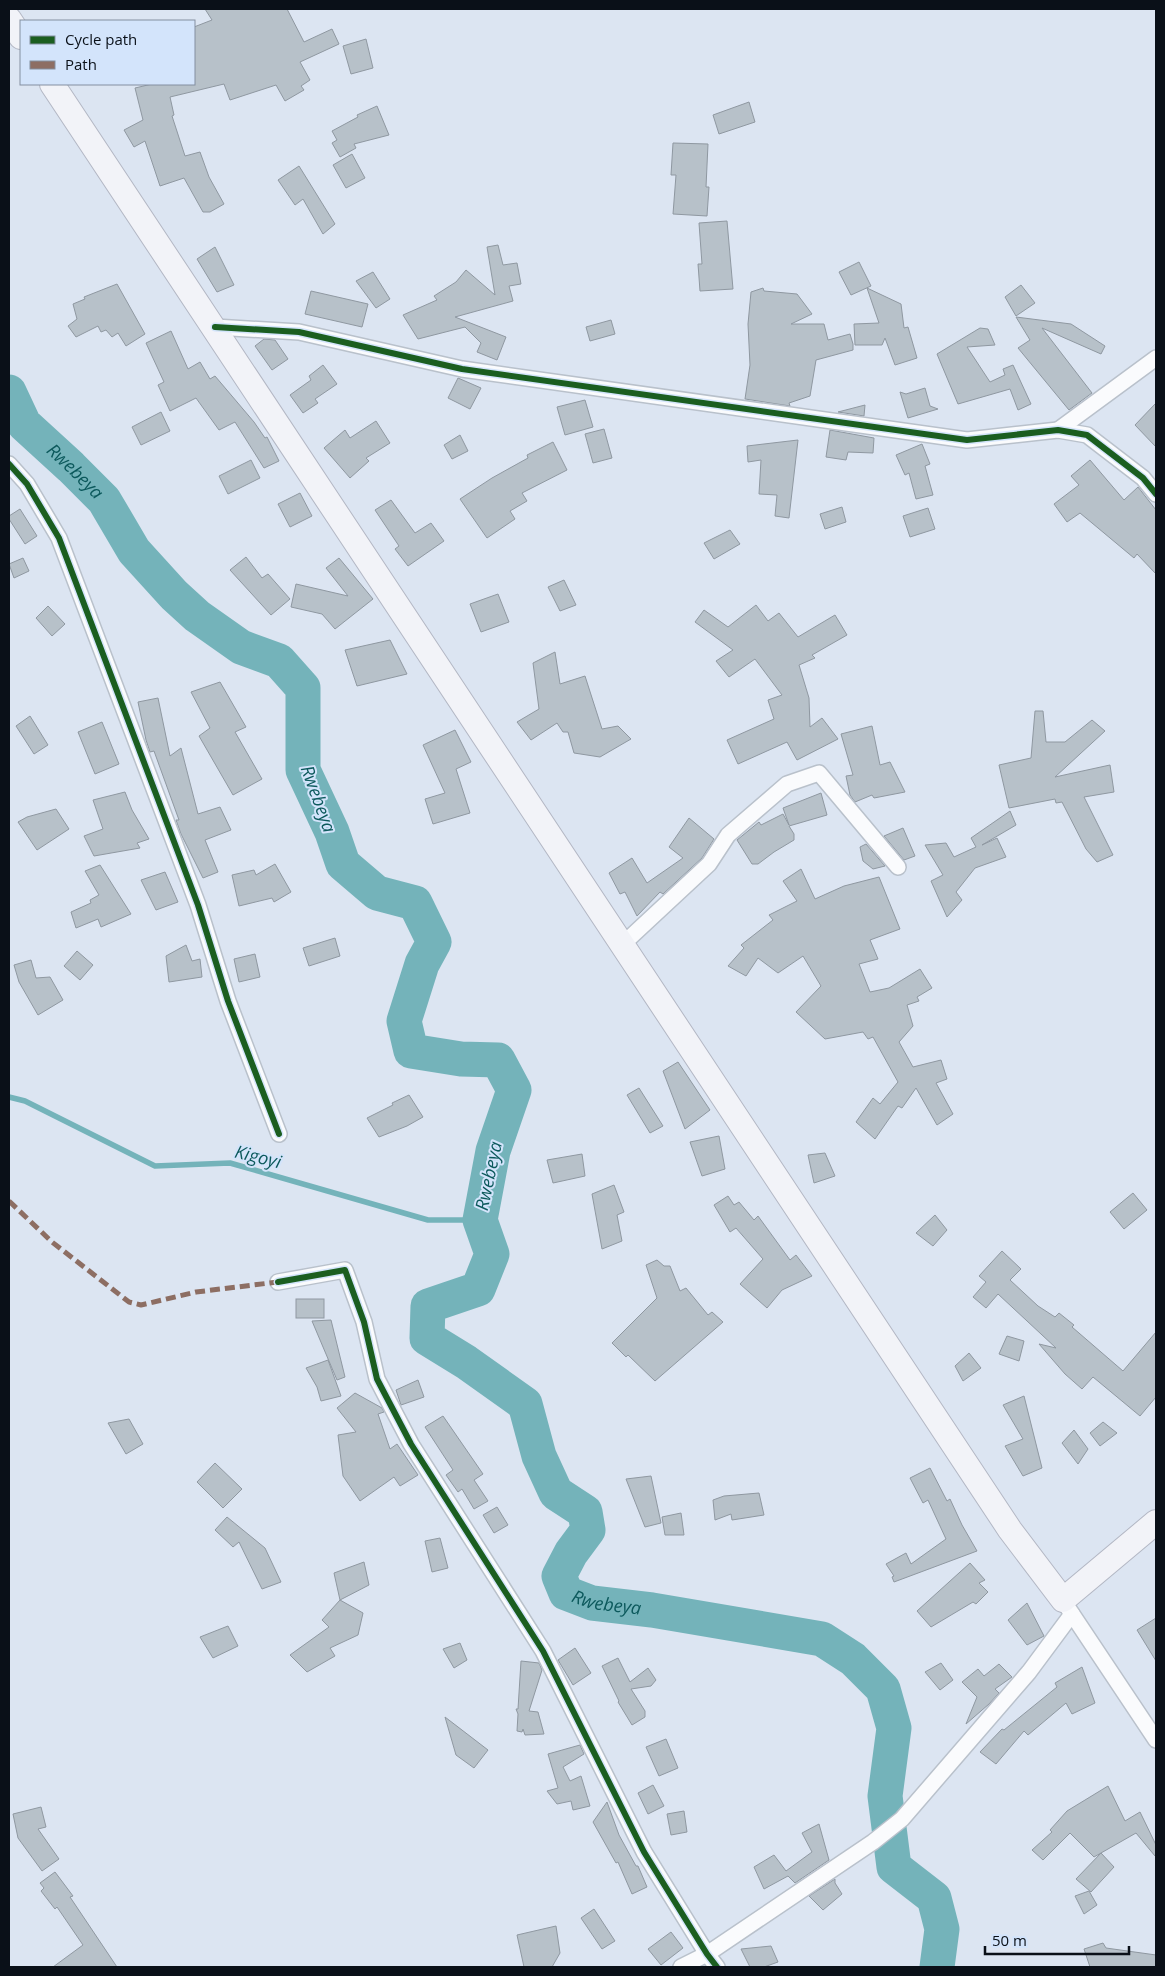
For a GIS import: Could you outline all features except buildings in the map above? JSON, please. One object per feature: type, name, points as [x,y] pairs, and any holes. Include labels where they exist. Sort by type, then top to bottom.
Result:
[{"type":"main road","points":[[9,19],[20,36]]},
{"type":"main road","points":[[53,85],[1010,1530],[1068,1607],[1156,1522]]},
{"type":"street","points":[[214,327],[299,332],[462,369],[967,440],[1058,430],[1087,435],[1143,478],[1156,494]]},
{"type":"street","points":[[1058,430],[1156,358]]},
{"type":"street","points":[[9,464],[27,484],[59,538],[198,905],[228,1001],[279,1134]]},
{"type":"street","points":[[623,944],[710,864],[728,835],[786,784],[819,773],[898,867]]},
{"type":"street","points":[[278,1282],[345,1270],[364,1322],[377,1379],[411,1444],[543,1651],[644,1852],[717,1967]]},
{"type":"street","points":[[681,1967],[707,1954],[873,1842],[902,1819],[1030,1672],[1068,1607],[1156,1740]]},
{"type":"waterway","name":"Rwebeya","points":[[9,392],[24,424],[104,500],[134,551],[174,595],[197,616],[241,647],[279,661],[303,688],[303,770],[332,832],[343,864],[377,893],[415,903],[434,942],[422,964],[404,1021],[411,1051],[461,1059],[498,1060],[514,1090],[493,1151],[480,1220],[492,1254],[478,1289],[428,1306],[427,1338],[466,1362],[525,1404],[539,1456],[556,1493],[585,1512],[588,1530],[571,1553],[559,1576],[566,1593],[592,1603],[652,1610],[822,1639],[853,1659],[883,1689],[894,1728],[885,1796],[894,1867],[934,1898],[942,1929],[937,1967]]},
{"type":"waterway","name":"Kigoyi","points":[[9,1097],[25,1101],[155,1166],[230,1163],[428,1220],[480,1220]]},
{"type":"marked path","points":[[9,1201],[52,1242],[129,1302],[141,1305],[196,1292],[278,1282]]},
{"type":"cycle path","points":[[215,327],[299,332],[462,369],[967,440],[1058,430],[1087,435],[1143,478],[1156,494]]},
{"type":"cycle path","points":[[9,464],[27,484],[59,538],[198,905],[228,1001],[279,1134]]},
{"type":"cycle path","points":[[278,1282],[345,1270],[364,1322],[377,1379],[411,1444],[543,1651],[644,1852],[717,1967]]}]
